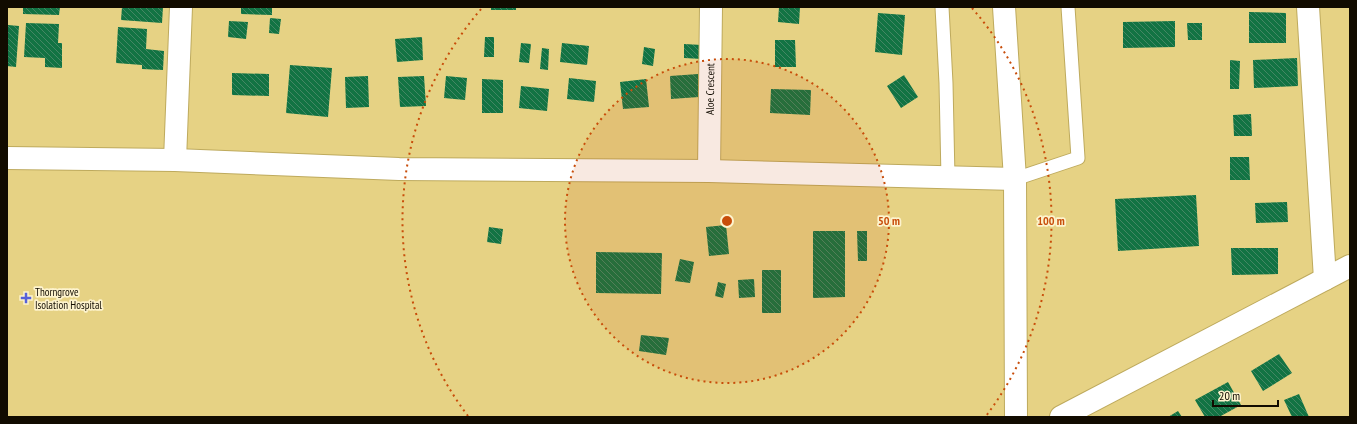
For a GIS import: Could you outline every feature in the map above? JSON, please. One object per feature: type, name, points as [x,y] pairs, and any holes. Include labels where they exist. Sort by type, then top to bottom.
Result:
[{"type":"street","points":[[175,160],[182,7]]},
{"type":"street","name":"Aloe Crescent","points":[[709,171],[711,7]]},
{"type":"street","points":[[1004,7],[1015,179],[1016,417]]},
{"type":"street","points":[[1308,7],[1325,279]]},
{"type":"street","points":[[7,158],[175,160],[399,170],[709,171],[1015,179]]},
{"type":"street","points":[[1060,417],[1350,266]]},
{"type":"lane","points":[[942,7],[946,83],[948,178]]},
{"type":"lane","points":[[1015,179],[1078,158],[1068,7]]},
{"type":"building","points":[[23,7],[60,7],[59,15],[23,14]]},
{"type":"building","points":[[122,7],[163,7],[162,23],[121,20]]},
{"type":"building","points":[[241,7],[272,7],[272,15],[241,14]]},
{"type":"building","points":[[491,7],[516,7],[516,10],[491,10]]},
{"type":"building","points":[[779,7],[800,7],[799,24],[778,22]]},
{"type":"building","points":[[1249,12],[1286,13],[1286,43],[1249,43]]},
{"type":"building","points":[[878,13],[905,15],[902,55],[875,52]]},
{"type":"building","points":[[270,18],[281,19],[279,34],[269,33]]},
{"type":"building","points":[[229,21],[248,22],[246,39],[228,37]]},
{"type":"building","points":[[1175,21],[1175,47],[1123,48],[1123,22]]},
{"type":"building","points":[[26,23],[59,24],[58,43],[62,43],[62,68],[45,67],[45,58],[24,57]]},
{"type":"building","points":[[1187,23],[1202,23],[1202,40],[1188,40]]},
{"type":"building","points":[[8,25],[19,26],[16,67],[7,66]]},
{"type":"building","points":[[118,27],[147,29],[146,49],[164,51],[163,70],[142,69],[142,65],[116,63]]},
{"type":"building","points":[[422,37],[423,60],[397,62],[395,39]]},
{"type":"building","points":[[485,37],[494,37],[494,57],[484,57]]},
{"type":"building","points":[[775,40],[795,40],[796,67],[775,67]]},
{"type":"building","points":[[521,43],[531,44],[529,63],[519,62]]},
{"type":"building","points":[[562,43],[589,46],[587,65],[560,62]]},
{"type":"building","points":[[684,44],[702,45],[702,59],[684,58]]},
{"type":"building","points":[[644,47],[655,49],[653,66],[642,64]]},
{"type":"building","points":[[542,48],[549,49],[548,70],[540,69]]},
{"type":"building","points":[[1297,58],[1298,86],[1254,88],[1253,60]]},
{"type":"building","points":[[1230,60],[1240,61],[1239,89],[1230,89]]},
{"type":"building","points":[[290,65],[332,68],[328,117],[286,113]]},
{"type":"building","points":[[232,73],[269,74],[269,96],[232,95]]},
{"type":"building","points":[[698,74],[699,97],[671,99],[670,76]]},
{"type":"building","points":[[904,75],[918,97],[901,108],[887,86]]},
{"type":"building","points":[[368,76],[369,107],[346,108],[345,77]]},
{"type":"building","points":[[424,76],[426,106],[400,107],[398,77]]},
{"type":"building","points":[[446,76],[467,78],[465,100],[444,98]]},
{"type":"building","points":[[569,78],[596,81],[594,102],[567,99]]},
{"type":"building","points":[[482,79],[503,80],[503,113],[482,113]]},
{"type":"building","points":[[646,79],[649,107],[623,109],[620,82]]},
{"type":"building","points":[[521,86],[549,89],[547,111],[519,108]]},
{"type":"building","points":[[771,89],[811,90],[810,115],[770,113]]},
{"type":"building","points":[[1251,114],[1252,136],[1234,136],[1233,115]]},
{"type":"building","points":[[1230,157],[1249,157],[1250,180],[1230,180]]},
{"type":"building","points":[[1196,195],[1199,246],[1118,251],[1115,199]]},
{"type":"building","points":[[1287,202],[1288,222],[1256,223],[1255,203]]},
{"type":"building","points":[[726,225],[729,254],[709,256],[706,227]]},
{"type":"building","points":[[489,227],[503,229],[501,244],[487,242]]},
{"type":"building","points":[[813,231],[845,231],[845,297],[813,298]]},
{"type":"building","points":[[857,231],[867,231],[867,261],[858,261]]},
{"type":"building","points":[[1231,248],[1278,248],[1278,274],[1232,275]]},
{"type":"building","points":[[596,252],[662,253],[661,294],[596,293]]},
{"type":"building","points":[[680,259],[694,262],[690,283],[675,281]]},
{"type":"building","points":[[762,270],[781,270],[781,313],[762,313]]},
{"type":"building","points":[[754,279],[755,297],[739,298],[738,280]]},
{"type":"building","points":[[718,282],[726,284],[723,298],[715,296]]},
{"type":"building","points":[[641,335],[669,338],[666,355],[639,351]]},
{"type":"building","points":[[1279,354],[1292,373],[1263,391],[1251,371]]},
{"type":"building","points":[[1228,382],[1241,405],[1219,417],[1205,417],[1195,400]]},
{"type":"building","points":[[1299,394],[1309,417],[1292,417],[1284,400]]},
{"type":"building","points":[[1178,411],[1182,417],[1168,417]]},
{"type":"place","name":"Thorngrove Isolation Hospital","points":[[26,298]]}]
